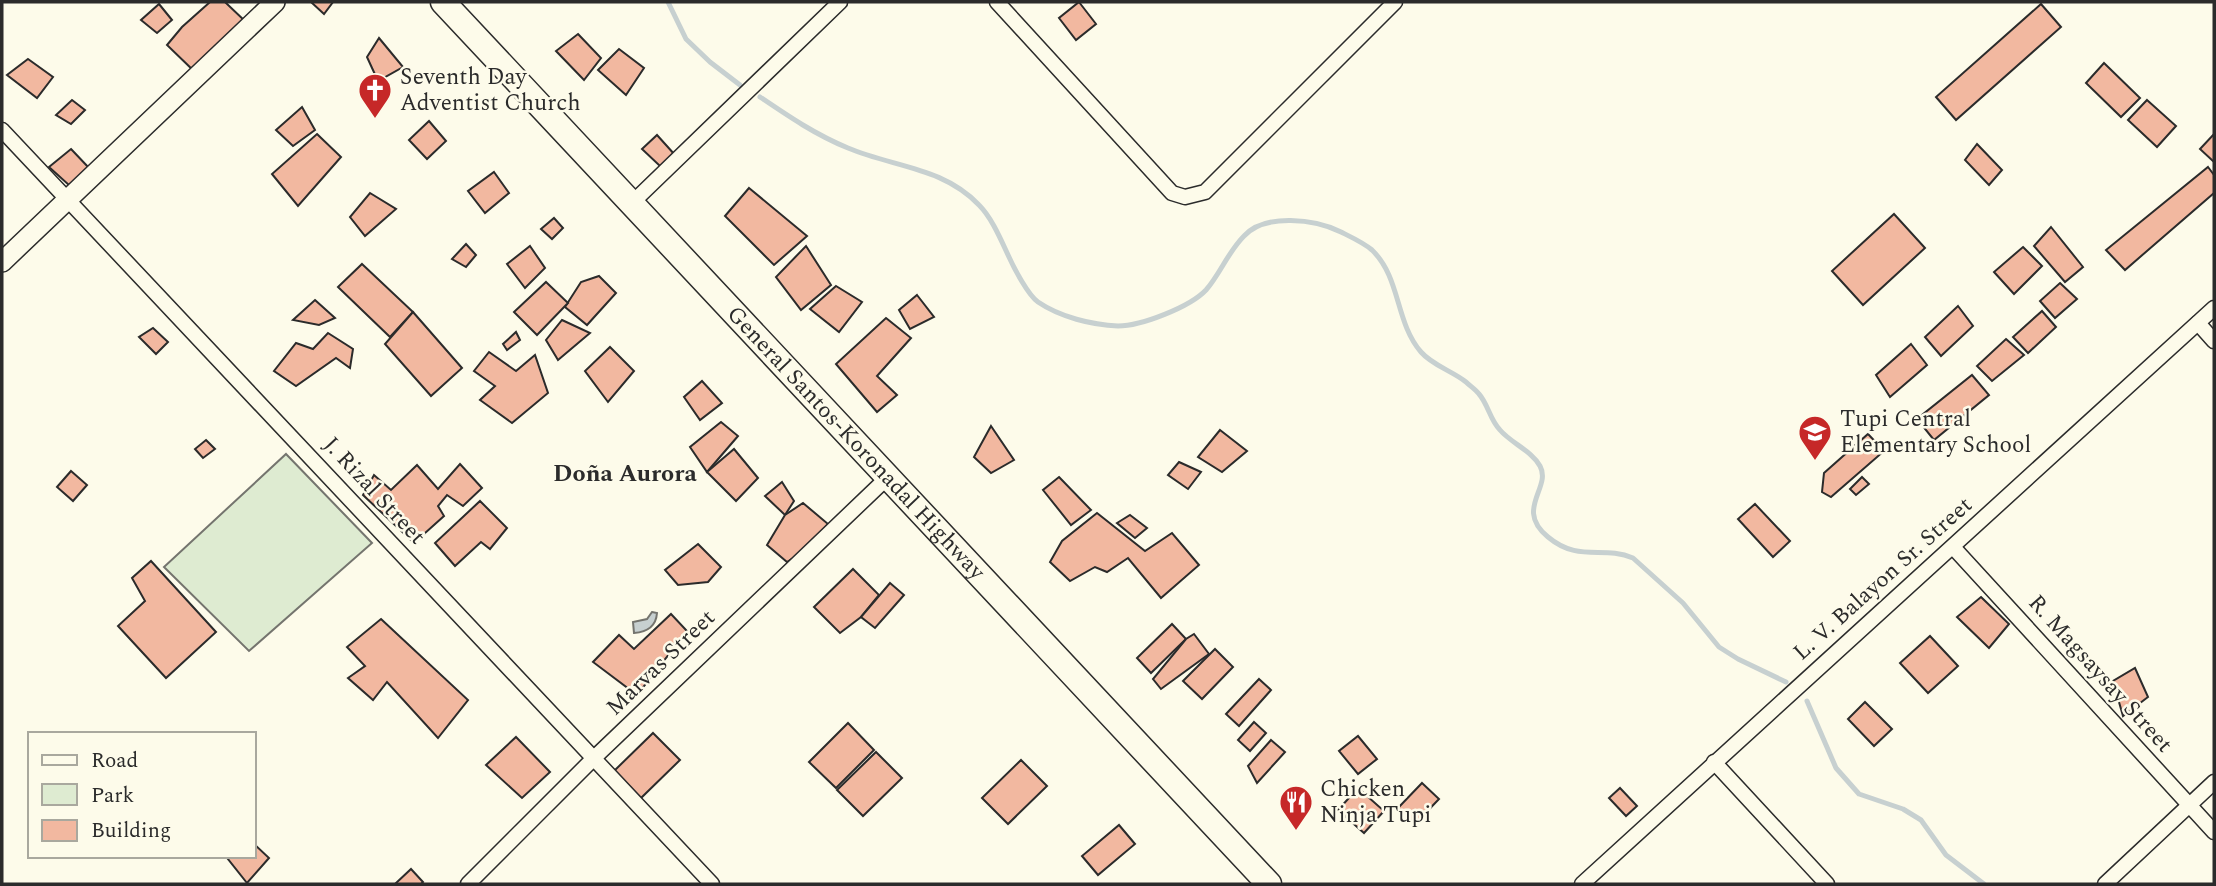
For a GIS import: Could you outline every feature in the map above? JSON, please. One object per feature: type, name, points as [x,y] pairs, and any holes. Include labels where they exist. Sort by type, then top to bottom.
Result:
[{"type":"highway","name":"General Santos-Koronadal Highway","points":[[443,2],[1269,884]]},
{"type":"street","points":[[2,261],[275,2]]},
{"type":"street","points":[[632,203],[840,2]]},
{"type":"street","points":[[997,2],[1171,193],[1185,197],[1205,192],[1395,2]]},
{"type":"street","name":"J. Rizal Street","points":[[2,130],[712,884]]},
{"type":"street","name":"L. V. Balayon Sr. Street","points":[[1582,884],[2214,308]]},
{"type":"street","points":[[2198,323],[2214,341]]},
{"type":"street","name":"Marvas Street","points":[[468,884],[594,758],[888,477]]},
{"type":"street","name":"R. Magsaysay Street","points":[[1953,547],[2214,832]]},
{"type":"street","points":[[1714,762],[1827,884]]},
{"type":"street","points":[[2105,884],[2214,782]]},
{"type":"green space","points":[[286,454],[372,543],[249,651],[164,567]]},
{"type":"shaded area","points":[[652,612],[657,613],[653,625],[647,630],[634,633],[633,622],[647,619]]},
{"type":"building","points":[[210,2],[225,2],[247,23],[196,73],[167,45],[182,27]]},
{"type":"building","points":[[311,2],[333,2],[324,14]]},
{"type":"building","points":[[1079,2],[1096,24],[1076,40],[1059,18]]},
{"type":"building","points":[[159,4],[172,20],[157,33],[141,20]]},
{"type":"building","points":[[2041,4],[2061,27],[1956,120],[1936,97]]},
{"type":"building","points":[[578,34],[601,58],[584,80],[556,51]]},
{"type":"building","points":[[379,38],[403,67],[378,81],[367,57]]},
{"type":"building","points":[[619,49],[644,68],[626,95],[598,70]]},
{"type":"building","points":[[28,59],[53,77],[37,98],[7,75]]},
{"type":"building","points":[[2104,63],[2140,98],[2121,117],[2086,83]]},
{"type":"building","points":[[72,100],[85,110],[71,124],[56,115]]},
{"type":"building","points":[[2147,100],[2176,126],[2157,147],[2128,120]]},
{"type":"building","points":[[302,107],[315,130],[293,146],[276,130]]},
{"type":"building","points":[[429,121],[446,141],[427,159],[409,140]]},
{"type":"building","points":[[317,134],[341,157],[298,206],[272,174]]},
{"type":"building","points":[[2214,134],[2214,162],[2200,149]]},
{"type":"building","points":[[657,135],[675,155],[661,167],[642,149]]},
{"type":"building","points":[[1977,144],[2002,170],[1989,185],[1965,160]]},
{"type":"building","points":[[71,149],[90,169],[70,186],[49,167]]},
{"type":"building","points":[[2208,167],[2214,175],[2214,193],[2125,270],[2106,250]]},
{"type":"building","points":[[494,172],[509,193],[485,213],[468,191]]},
{"type":"building","points":[[749,188],[807,236],[774,265],[725,216]]},
{"type":"building","points":[[370,193],[396,209],[365,236],[350,217]]},
{"type":"building","points":[[1894,214],[1925,248],[1863,305],[1832,271]]},
{"type":"building","points":[[554,218],[563,228],[552,239],[541,229]]},
{"type":"building","points":[[2051,227],[2083,267],[2065,282],[2034,246]]},
{"type":"building","points":[[466,244],[476,255],[466,267],[452,259]]},
{"type":"building","points":[[530,246],[545,268],[525,288],[507,264]]},
{"type":"building","points":[[806,246],[831,285],[801,310],[776,277]]},
{"type":"building","points":[[2023,247],[2042,266],[2014,294],[1994,272]]},
{"type":"building","points":[[362,264],[413,312],[390,337],[338,287]]},
{"type":"building","points":[[599,276],[616,293],[587,325],[565,307],[581,282]]},
{"type":"building","points":[[546,282],[568,303],[537,335],[514,312]]},
{"type":"building","points":[[2060,283],[2077,299],[2055,318],[2040,301]]},
{"type":"building","points":[[836,286],[862,302],[839,332],[810,309]]},
{"type":"building","points":[[917,295],[934,317],[910,329],[899,310]]},
{"type":"building","points":[[315,300],[335,318],[319,325],[293,320]]},
{"type":"building","points":[[1958,306],[1973,326],[1941,356],[1925,337]]},
{"type":"building","points":[[2042,311],[2056,327],[2028,353],[2013,337]]},
{"type":"building","points":[[413,312],[462,368],[431,396],[385,344]]},
{"type":"building","points":[[886,318],[911,338],[877,376],[897,395],[877,412],[836,364]]},
{"type":"building","points":[[562,320],[590,333],[558,360],[546,340]]},
{"type":"building","points":[[153,328],[168,342],[156,354],[139,337]]},
{"type":"building","points":[[516,332],[520,340],[507,350],[503,344]]},
{"type":"building","points":[[328,333],[353,349],[350,368],[336,358],[296,386],[274,371],[296,343],[313,349]]},
{"type":"building","points":[[2006,339],[2024,355],[1992,381],[1977,366]]},
{"type":"building","points":[[1911,344],[1927,365],[1890,397],[1876,375]]},
{"type":"building","points":[[610,347],[634,371],[608,402],[585,371]]},
{"type":"building","points":[[489,352],[516,371],[535,355],[548,393],[512,423],[480,400],[495,386],[474,371]]},
{"type":"building","points":[[1972,375],[1989,395],[1934,440],[1917,419]]},
{"type":"building","points":[[702,381],[722,403],[700,420],[684,397]]},
{"type":"building","points":[[721,422],[738,436],[707,472],[690,447]]},
{"type":"building","points":[[991,426],[1014,460],[991,473],[974,457]]},
{"type":"building","points":[[1220,430],[1247,451],[1222,472],[1198,457]]},
{"type":"building","points":[[1868,434],[1884,451],[1831,497],[1822,492],[1824,473]]},
{"type":"building","points":[[206,440],[215,449],[203,458],[195,449]]},
{"type":"building","points":[[734,449],[758,478],[736,501],[707,472]]},
{"type":"building","points":[[1179,462],[1201,472],[1188,489],[1168,475]]},
{"type":"building","points":[[460,464],[482,488],[463,506],[447,495],[438,506],[444,516],[414,543],[363,495],[374,475],[391,490],[417,465],[438,489]]},
{"type":"building","points":[[71,471],[87,485],[73,501],[57,487]]},
{"type":"building","points":[[1059,477],[1091,510],[1071,525],[1043,490]]},
{"type":"building","points":[[1862,477],[1869,484],[1856,495],[1850,489]]},
{"type":"building","points":[[782,482],[794,501],[785,515],[765,496]]},
{"type":"building","points":[[480,501],[507,528],[490,549],[481,542],[455,566],[435,543]]},
{"type":"building","points":[[803,503],[828,524],[804,551],[787,562],[767,545],[785,515]]},
{"type":"building","points":[[1755,504],[1790,541],[1773,557],[1738,519]]},
{"type":"building","points":[[1097,513],[1145,551],[1172,533],[1199,565],[1161,598],[1128,558],[1107,572],[1095,567],[1070,581],[1050,562],[1062,541]]},
{"type":"building","points":[[1130,515],[1147,528],[1135,538],[1117,523]]},
{"type":"building","points":[[698,544],[721,567],[708,582],[678,585],[665,570]]},
{"type":"building","points":[[151,561],[216,632],[166,678],[118,626],[145,601],[132,578]]},
{"type":"building","points":[[853,569],[879,595],[861,617],[840,633],[814,607]]},
{"type":"building","points":[[890,583],[904,595],[875,628],[861,617]]},
{"type":"building","points":[[1981,597],[2009,624],[1989,648],[1957,617]]},
{"type":"building","points":[[671,614],[687,631],[637,695],[593,662],[619,635],[634,649]]},
{"type":"building","points":[[381,619],[468,700],[438,738],[387,682],[373,700],[348,678],[365,666],[347,647]]},
{"type":"building","points":[[1172,624],[1186,639],[1151,673],[1137,658]]},
{"type":"building","points":[[1194,634],[1209,654],[1161,689],[1153,679],[1186,639]]},
{"type":"building","points":[[1930,636],[1958,666],[1928,693],[1900,663]]},
{"type":"building","points":[[1215,649],[1233,667],[1202,699],[1183,681]]},
{"type":"building","points":[[2135,668],[2148,697],[2123,716],[2113,681]]},
{"type":"building","points":[[1259,679],[1271,690],[1239,726],[1226,714]]},
{"type":"building","points":[[1865,702],[1892,729],[1874,746],[1848,719]]},
{"type":"building","points":[[1254,722],[1266,733],[1250,751],[1238,740]]},
{"type":"building","points":[[848,723],[874,750],[836,788],[809,762]]},
{"type":"building","points":[[653,733],[680,760],[641,798],[614,771]]},
{"type":"building","points":[[1358,736],[1377,759],[1358,774],[1339,751]]},
{"type":"building","points":[[516,737],[550,772],[522,798],[486,765]]},
{"type":"building","points":[[1271,740],[1285,752],[1257,783],[1248,766]]},
{"type":"building","points":[[876,752],[902,778],[863,816],[837,790]]},
{"type":"building","points":[[1021,760],[1047,786],[1008,824],[982,798]]},
{"type":"building","points":[[1422,783],[1439,799],[1415,824],[1398,808]]},
{"type":"building","points":[[1358,788],[1384,811],[1364,833],[1338,810]]},
{"type":"building","points":[[1620,788],[1637,806],[1626,816],[1609,798]]},
{"type":"building","points":[[1119,825],[1135,844],[1098,875],[1082,856]]},
{"type":"building","points":[[256,846],[269,858],[247,883],[228,859],[256,858]]},
{"type":"building","points":[[411,869],[423,882],[421,884],[395,884]]},
{"type":"waterway","points":[[668,2],[686,39],[740,85]]},
{"type":"waterway","points":[[760,97],[802,125],[836,143],[934,175],[965,192],[988,216],[1034,299],[1056,312],[1087,322],[1118,326],[1139,323],[1189,303],[1206,290],[1244,236],[1264,224],[1304,221],[1330,227],[1361,243],[1372,250],[1381,261],[1406,327],[1421,352],[1476,391],[1500,430],[1540,466],[1542,482],[1534,508],[1538,527],[1559,545],[1570,549],[1622,554],[1633,558],[1683,603],[1719,647],[1786,682]]},
{"type":"waterway","points":[[1807,701],[1836,768],[1859,794],[1903,809],[1921,820],[1946,855],[1984,884]]},
{"type":"place","name":"Seventh Day Adventist Church","points":[[375,120]]},
{"type":"place","name":"Tupi Central Elementary School","points":[[1815,462]]},
{"type":"place","name":"Chicken Ninja Tupi","points":[[1296,832]]},
{"type":"district","name":"Doña Aurora","points":[[625,474]]}]
